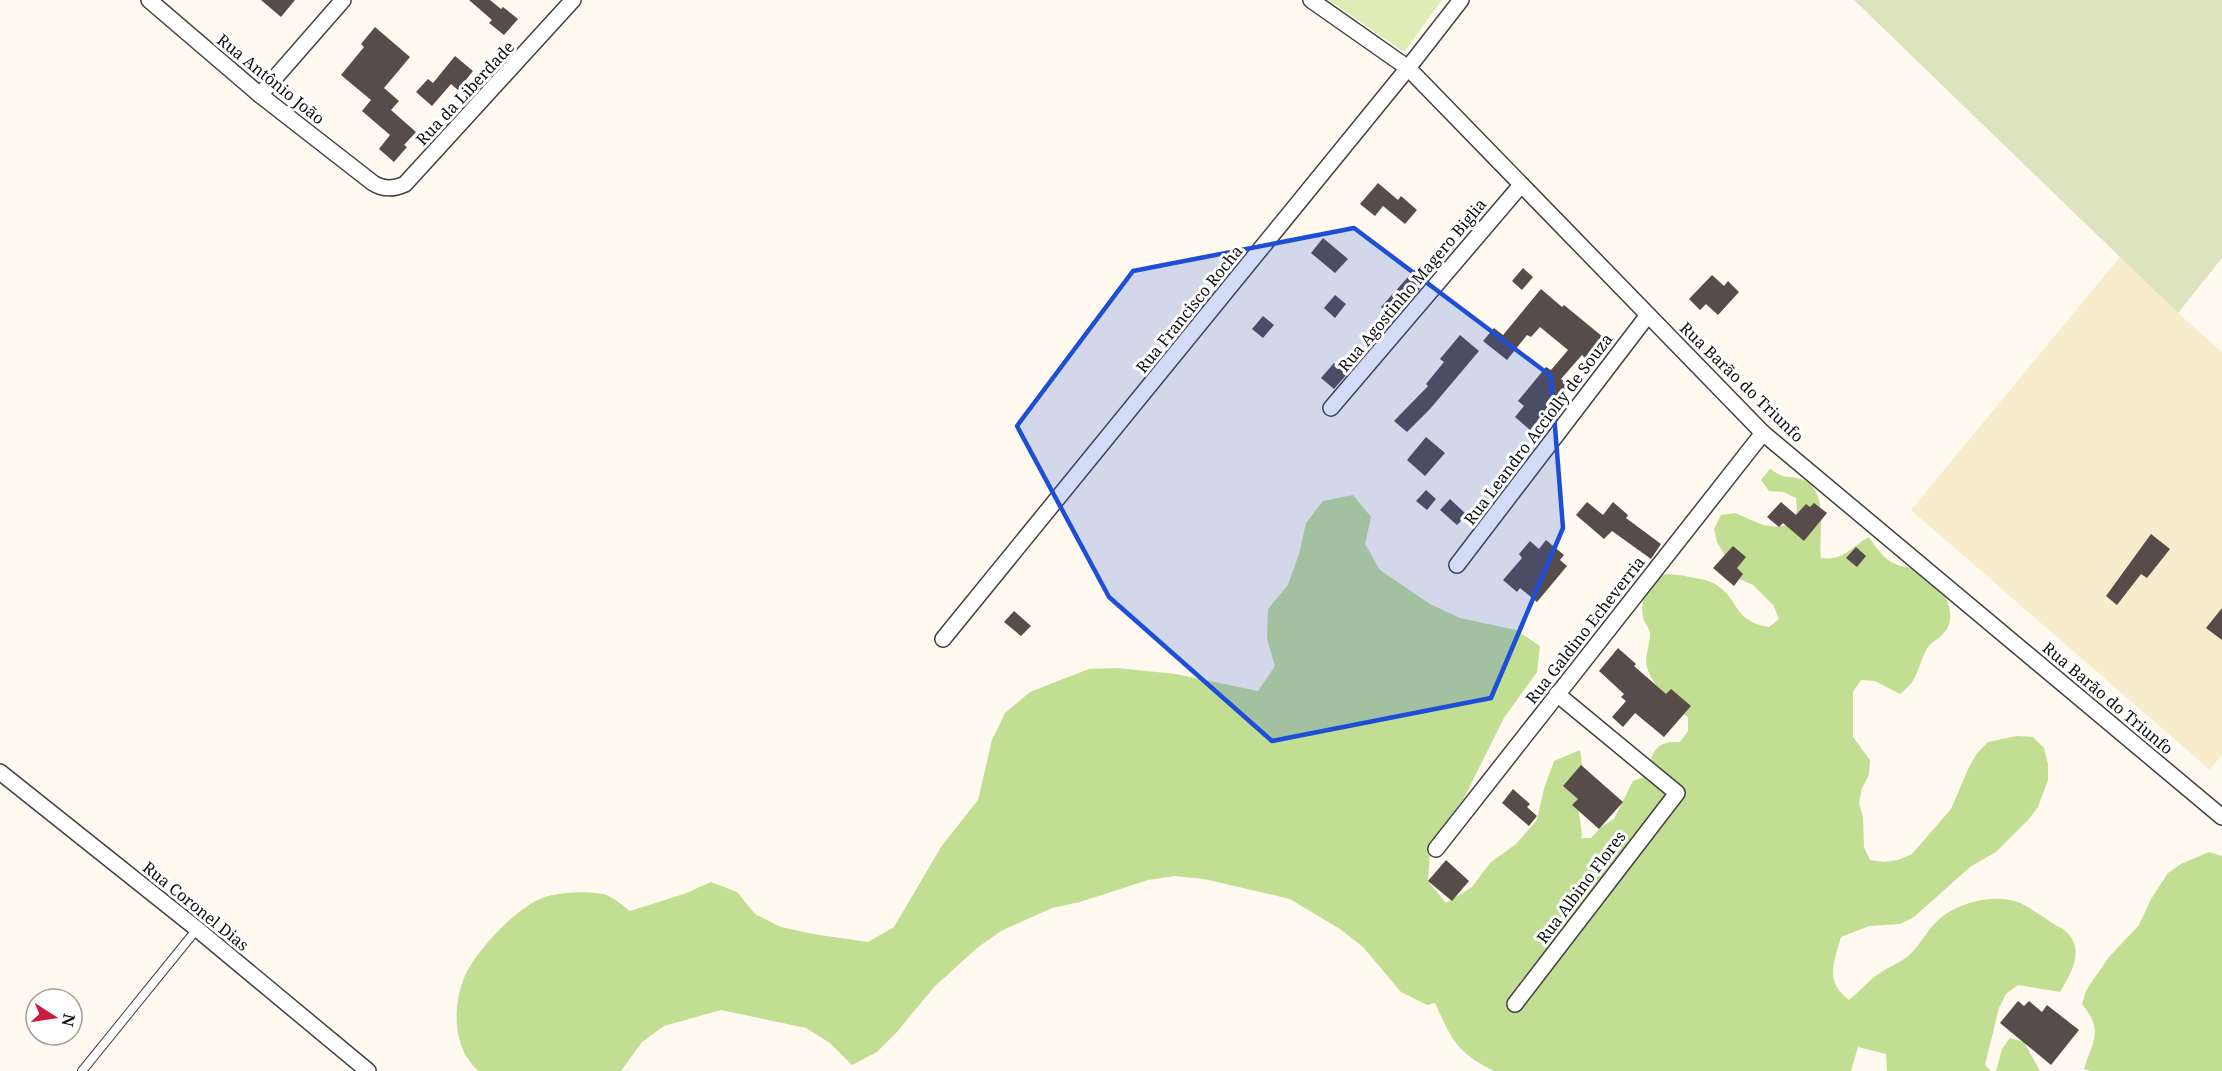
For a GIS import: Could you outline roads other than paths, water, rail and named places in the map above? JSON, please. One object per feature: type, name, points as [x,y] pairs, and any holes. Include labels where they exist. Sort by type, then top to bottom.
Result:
[{"type":"street","name":"Rua Antônio João","points":[[149,0],[260,95],[373,183]]},
{"type":"street","points":[[260,95],[342,0]]},
{"type":"street","name":"Rua da Liberdade","points":[[373,183],[380,188],[390,189],[405,183],[573,0]]},
{"type":"street","name":"Rua Barão do Triunfo","points":[[1311,0],[1408,68],[1763,433],[2222,817]]},
{"type":"street","name":"Rua Francisco Rocha","points":[[943,639],[1461,0]]},
{"type":"street","name":"Rua Agostinho Magero Biglia","points":[[1331,408],[1521,185]]},
{"type":"street","name":"Rua Leandro Acciolly de Souza","points":[[1457,565],[1648,315]]},
{"type":"street","name":"Rua Galdino Echeverria","points":[[1436,849],[1763,433]]},
{"type":"street","name":"Rua Albino Flores","points":[[1515,1004],[1677,793],[1557,694]]},
{"type":"street","name":"Rua Coronel Dias","points":[[0,772],[197,929],[368,1071]]},
{"type":"lane","points":[[82,1071],[197,929]]}]
